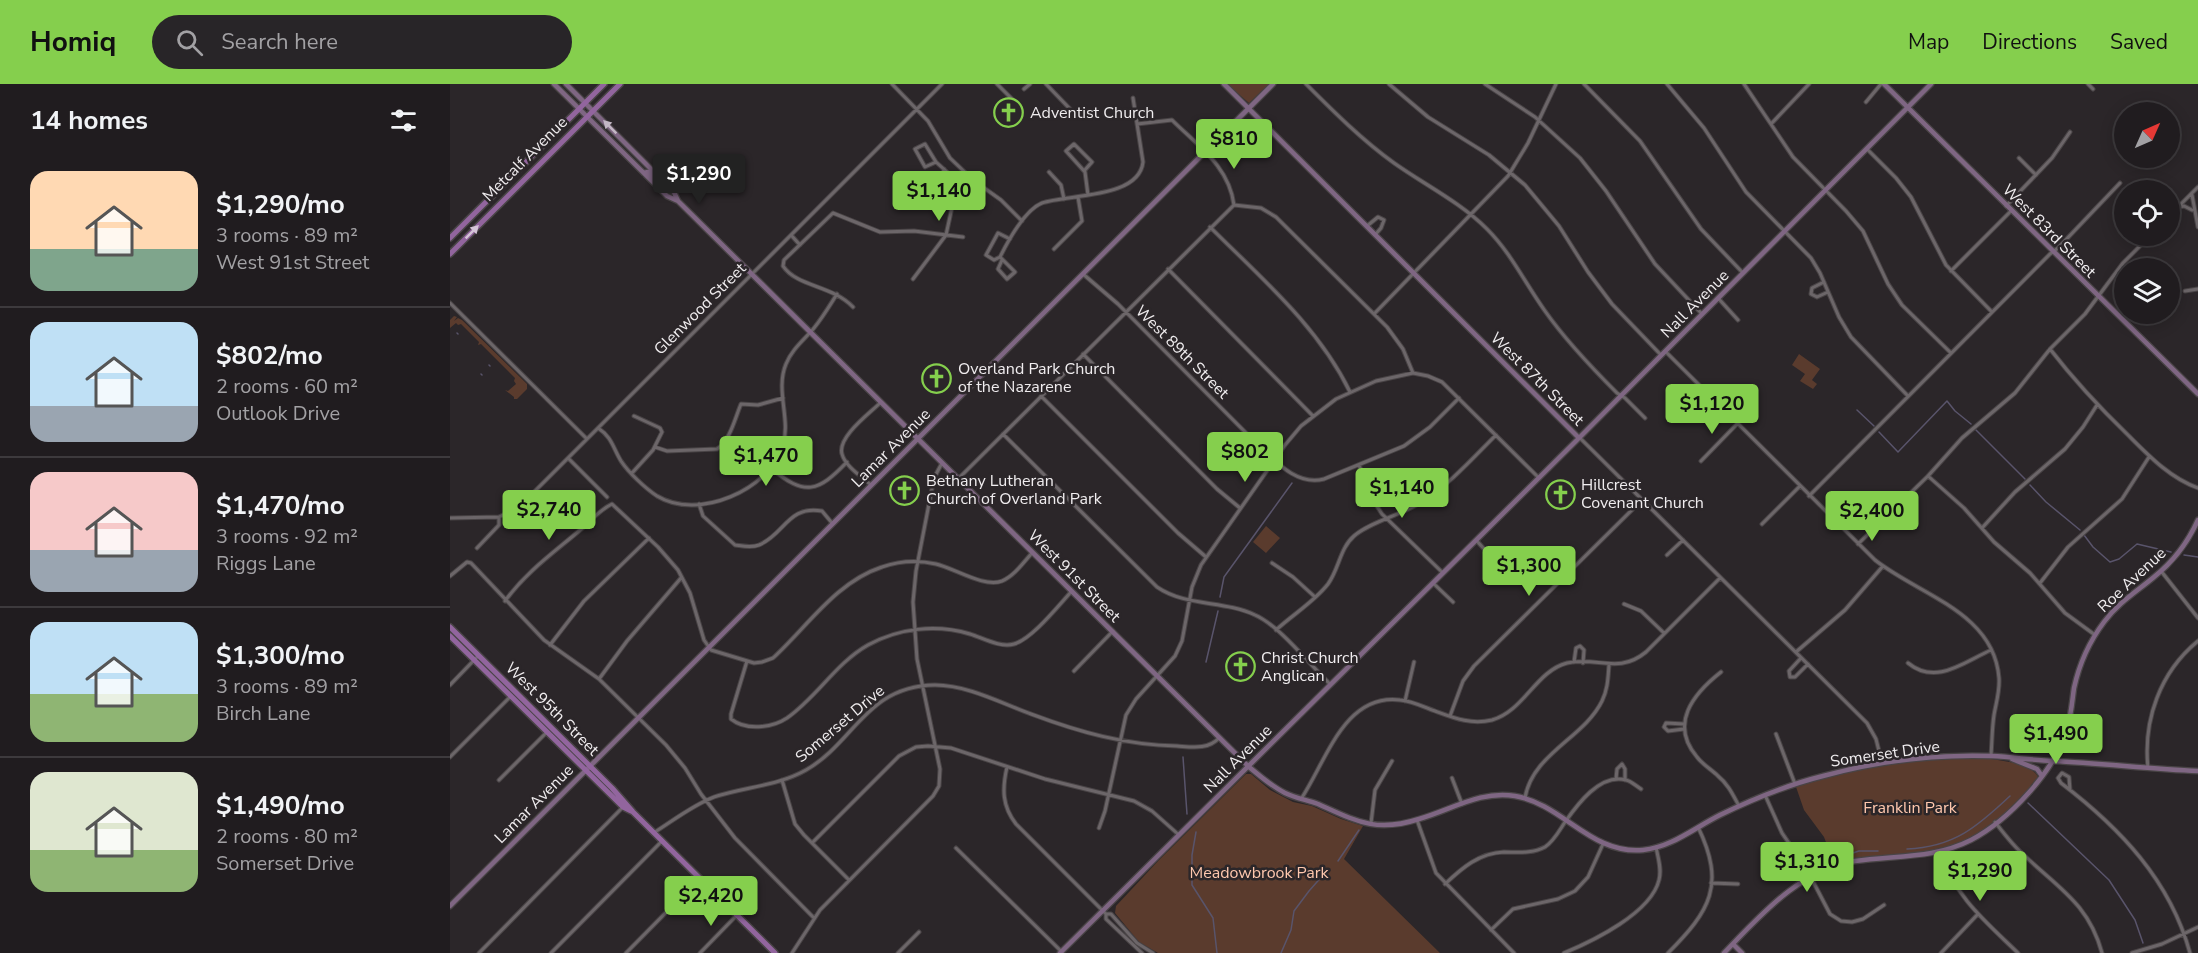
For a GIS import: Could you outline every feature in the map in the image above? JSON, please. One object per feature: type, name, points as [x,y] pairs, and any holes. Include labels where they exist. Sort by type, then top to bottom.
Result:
[{"type":"main road","name":"Metcalf Avenue","points":[[450,238],[604,84]]},
{"type":"main road","name":"Metcalf Avenue","points":[[450,254],[620,84]]},
{"type":"main road","points":[[514,174],[524,180]]},
{"type":"main road","name":"West 95th Street","points":[[450,627],[585,770],[623,807],[633,812]]},
{"type":"main road","name":"West 95th Street","points":[[450,636],[477,658]]},
{"type":"main road","name":"West 95th Street","points":[[549,730],[590,765],[633,812],[775,953]]},
{"type":"street","name":"West 91st Street","points":[[554,84],[667,196],[678,201]]},
{"type":"street","name":"West 91st Street","points":[[566,84],[671,189],[678,201],[1248,766]]},
{"type":"street","points":[[892,84],[928,120],[947,154],[1022,221]]},
{"type":"street","name":"Glenwood Street","points":[[477,548],[500,525],[499,517],[519,507],[942,84]]},
{"type":"street","points":[[997,84],[1016,103]]},
{"type":"street","points":[[1024,89],[1030,84]]},
{"type":"street","points":[[1046,84],[1072,111]]},
{"type":"street","name":"West 87th Street","points":[[1224,84],[1867,723],[1876,740],[1882,763]]},
{"type":"street","name":"Lamar Avenue","points":[[450,906],[1273,84]]},
{"type":"street","points":[[1306,84],[1373,147],[1472,215],[1487,229],[1509,255],[1544,310],[1575,350],[1645,418]]},
{"type":"street","points":[[1389,84],[1428,117],[1489,155],[1510,172],[1548,210],[1588,272],[1612,304],[1738,423],[1858,544],[1884,566],[1965,616],[1983,636],[1991,650],[1999,680],[1991,756]]},
{"type":"street","points":[[1485,84],[1539,120],[1584,163],[1606,191],[1655,264],[1702,314]]},
{"type":"street","points":[[1374,314],[1472,215],[1510,172],[1556,84]]},
{"type":"street","points":[[1584,84],[1640,141],[1701,230],[1743,273]]},
{"type":"street","points":[[1667,84],[1698,120],[1746,192],[1811,258],[1851,337],[1908,396]]},
{"type":"street","points":[[1744,84],[1793,157],[1863,231],[1888,284],[1902,304],[1951,353]]},
{"type":"street","points":[[1770,125],[1809,84]]},
{"type":"street","points":[[1866,102],[1882,84]]},
{"type":"street","name":"West 83rd Street","points":[[1882,84],[2198,393]]},
{"type":"street","name":"Nall Avenue","points":[[1061,952],[1104,912],[1539,478],[1931,84]]},
{"type":"street","points":[[2088,84],[2092,89]]},
{"type":"street","points":[[1001,258],[1014,272],[1007,279],[998,269],[1001,258],[1010,238],[1022,221],[1039,205],[1122,188],[1140,170],[1143,162],[1133,98]]},
{"type":"street","points":[[1137,124],[1172,120],[1215,160],[1224,175],[1234,205]]},
{"type":"street","points":[[2006,206],[2052,158],[2070,132]]},
{"type":"street","points":[[936,162],[925,167],[915,149],[925,144],[936,162],[958,182]]},
{"type":"street","points":[[1084,171],[1092,162],[1074,144],[1066,152],[1084,171],[1088,195]]},
{"type":"street","points":[[1867,149],[1911,197],[1937,251],[1951,271],[1992,312]]},
{"type":"street","points":[[627,156],[644,170],[649,167]]},
{"type":"street","points":[[2019,158],[2036,176]]},
{"type":"street","points":[[944,169],[941,184],[956,188]]},
{"type":"street","points":[[644,173],[648,172],[667,190],[671,189]]},
{"type":"street","points":[[1049,172],[1061,185],[1064,199]]},
{"type":"street","points":[[913,279],[946,235],[956,188],[966,173]]},
{"type":"street","points":[[2180,206],[2198,187]]},
{"type":"street","points":[[1809,496],[2114,189]]},
{"type":"street","points":[[2192,194],[2198,228]]},
{"type":"street","points":[[1054,249],[1082,221],[1078,197]]},
{"type":"street","points":[[959,478],[1234,205],[1261,208],[1276,217],[1374,314],[1397,340],[1413,373]]},
{"type":"street","points":[[2180,208],[2186,207],[2194,212]]},
{"type":"street","points":[[1951,271],[2011,211]]},
{"type":"street","points":[[853,307],[837,294],[796,278],[784,269],[783,262],[835,212],[880,232],[914,231],[963,237]]},
{"type":"street","points":[[1367,226],[1378,217],[1384,220],[1382,228],[1375,235]]},
{"type":"street","points":[[1210,227],[1314,333],[1335,363],[1350,392]]},
{"type":"street","points":[[1001,258],[994,260],[986,255],[998,233],[1010,238]]},
{"type":"street","points":[[791,235],[800,245]]},
{"type":"street","points":[[1858,544],[1928,476],[1962,438],[2015,393],[2050,349],[2081,319],[2123,263],[2140,246]]},
{"type":"street","points":[[1168,269],[1313,416]]},
{"type":"street","name":"West 89th Street","points":[[1083,274],[1125,312],[1274,460],[1290,472],[1304,480],[1316,481],[1359,465]]},
{"type":"street","points":[[1824,282],[1812,288],[1810,293],[1815,297],[1828,292]]},
{"type":"street","points":[[2185,291],[2198,288]]},
{"type":"street","points":[[598,428],[610,439],[623,463],[650,490],[663,498],[677,503],[699,504],[740,493],[760,479],[780,454],[785,438],[782,385],[785,366],[794,350],[811,332],[837,294]]},
{"type":"street","points":[[1718,298],[1738,320]]},
{"type":"street","points":[[450,303],[587,439]]},
{"type":"street","points":[[2050,349],[2097,404],[2150,456],[2166,471],[2198,488]]},
{"type":"street","points":[[1083,354],[1217,489],[1240,508]]},
{"type":"street","points":[[1099,828],[1131,707],[1170,664],[1179,648],[1197,572],[1274,460],[1294,434],[1313,416],[1350,392],[1376,381],[1413,373],[1434,378],[1459,398],[1539,478]]},
{"type":"street","points":[[1041,396],[1178,533],[1206,557]]},
{"type":"street","points":[[655,447],[667,452],[717,449],[726,439],[741,404],[758,405],[783,398]]},
{"type":"street","points":[[1443,573],[1387,519],[1371,497],[1359,465],[1413,441],[1459,398]]},
{"type":"street","points":[[871,485],[847,462],[841,447],[861,419],[882,402]]},
{"type":"street","points":[[1982,528],[2014,492],[2065,449],[2097,404]]},
{"type":"street","points":[[632,472],[655,447],[663,432],[660,428],[634,416]]},
{"type":"street","points":[[1701,461],[1738,423]]},
{"type":"street","points":[[1003,434],[1157,587],[1170,595],[1247,612],[1260,618],[1276,630],[1330,684]]},
{"type":"street","points":[[1276,630],[1315,597],[1333,575],[1349,540],[1358,532],[1419,504],[1444,486],[1496,435]]},
{"type":"street","points":[[2040,583],[2068,547],[2121,499],[2150,456]]},
{"type":"street","points":[[568,458],[607,497]]},
{"type":"street","points":[[770,468],[789,482],[813,487],[824,483],[847,462]]},
{"type":"street","points":[[792,953],[814,918],[936,792],[940,776],[914,629],[913,602],[934,478],[943,462]]},
{"type":"street","points":[[1928,476],[1959,503],[1994,542],[2040,583],[2065,613],[2095,635]]},
{"type":"street","points":[[1762,524],[1800,486]]},
{"type":"street","points":[[1449,716],[1463,681],[1474,666],[1642,500]]},
{"type":"street","points":[[505,601],[543,559],[581,530],[605,507],[612,504],[671,561],[688,588],[704,640],[708,646],[716,652],[759,663],[773,658],[843,589],[860,576],[895,563],[918,562],[947,567],[985,582],[997,582],[1008,578],[1033,552]]},
{"type":"street","points":[[699,504],[703,516],[735,546],[758,546],[772,537],[789,519],[807,510],[822,511],[832,523]]},
{"type":"street","points":[[451,519],[499,517]]},
{"type":"street","name":"Roe Avenue","points":[[1724,953],[1784,894],[1810,877],[1844,863],[1940,852],[1972,839],[2029,792],[2053,761],[2062,745],[2082,661],[2095,635],[2120,604],[2161,572],[2178,554],[2198,520]]},
{"type":"street","points":[[550,645],[587,597],[648,538]]},
{"type":"street","points":[[1476,540],[1495,561]]},
{"type":"street","points":[[1667,555],[1683,540]]},
{"type":"street","points":[[450,576],[461,564],[471,563],[505,601],[550,645],[599,679],[676,756],[706,801],[748,852],[814,918]]},
{"type":"street","points":[[1272,563],[1293,577],[1315,597]]},
{"type":"street","points":[[1796,652],[1845,609],[1884,566]]},
{"type":"street","points":[[2161,572],[2198,618]]},
{"type":"street","points":[[599,679],[627,641],[681,578]]},
{"type":"street","points":[[1301,799],[1350,718],[1373,703],[1390,699],[1405,700],[1462,721],[1478,722],[1496,718],[1516,706],[1552,670],[1562,665],[1575,662],[1624,664],[1635,659],[1720,578]]},
{"type":"street","points":[[1433,583],[1453,602]]},
{"type":"street","points":[[747,661],[731,719],[742,724],[760,727],[780,722],[794,712],[859,650],[880,639],[914,629],[949,629],[1000,644],[1016,644],[1027,637],[1072,591]]},
{"type":"street","points":[[1624,604],[1641,611],[1664,633]]},
{"type":"street","points":[[1074,671],[1113,631]]},
{"type":"street","points":[[2148,768],[2148,735],[2156,699],[2175,665],[2198,641]]},
{"type":"street","points":[[1575,662],[1576,648],[1580,646],[1584,650],[1583,663]]},
{"type":"street","points":[[1908,663],[1925,672],[1940,673],[1954,669],[1991,650]]},
{"type":"street","points":[[450,685],[477,658]]},
{"type":"street","points":[[1801,658],[1789,671],[1790,677],[1795,677],[1808,664]]},
{"type":"street","points":[[1405,700],[1414,662]]},
{"type":"street","points":[[1525,798],[1529,784],[1537,771],[1601,703],[1607,685],[1609,665]]},
{"type":"street","points":[[1720,672],[1694,698],[1684,726],[1693,752],[1721,778],[1739,806]]},
{"type":"street","name":"Somerset Drive","points":[[654,833],[706,801],[794,776],[814,765],[882,701],[900,691],[923,686],[938,685],[960,688],[1078,731],[1120,742],[1209,747],[1221,737]]},
{"type":"street","points":[[450,757],[513,694]]},
{"type":"street","points":[[1666,723],[1684,726],[1668,731],[1664,727],[1666,723]]},
{"type":"street","points":[[499,780],[549,730]]},
{"type":"street","points":[[1776,734],[1795,784]]},
{"type":"street","points":[[812,843],[899,756],[916,747],[935,746],[951,748],[1045,779],[1109,794],[1143,805],[1179,835]]},
{"type":"street","name":"Somerset Drive","points":[[1248,766],[1268,783],[1301,799],[1348,819],[1371,824],[1389,825],[1417,820],[1487,796],[1511,795],[1525,798],[1547,808],[1603,844],[1623,849],[1644,850],[1672,842],[1739,806],[1795,784],[1835,772],[1882,763],[1991,756],[2198,771]]},
{"type":"street","points":[[2007,757],[2037,769],[2042,776]]},
{"type":"street","points":[[1371,824],[1375,790],[1392,761]]},
{"type":"street","points":[[1616,779],[1617,769],[1622,764],[1626,769],[1625,780]]},
{"type":"street","points":[[1007,767],[1003,796],[1011,818],[1104,912],[1106,919],[1139,952],[1142,946]]},
{"type":"street","points":[[2070,790],[2069,777],[2062,774],[2059,780],[2070,790],[2106,820],[2140,856],[2169,899],[2190,953]]},
{"type":"street","points":[[1452,778],[1462,804]]},
{"type":"street","points":[[1445,884],[1464,867],[1480,858],[1498,853],[1532,852],[1542,848],[1553,840],[1578,804],[1604,783],[1616,779],[1625,780],[1641,789]]},
{"type":"street","points":[[782,780],[795,824],[849,880]]},
{"type":"street","points":[[1765,795],[1782,833],[1827,909],[1835,918],[1841,921],[1858,921],[1884,905]]},
{"type":"street","points":[[479,953],[623,807]]},
{"type":"street","points":[[1417,820],[1432,867],[1445,884],[1514,953]]},
{"type":"street","points":[[1995,822],[2021,853],[2080,906],[2092,924],[2102,953]]},
{"type":"street","points":[[1668,953],[1701,917],[1708,899],[1711,883],[1710,857],[1698,827]]},
{"type":"street","points":[[550,953],[662,841]]},
{"type":"street","points":[[1490,930],[1513,909],[1558,899],[1575,891],[1592,870],[1603,844]]},
{"type":"street","points":[[1564,953],[1607,934],[1650,897],[1660,876],[1656,847]]},
{"type":"street","points":[[956,848],[1061,952]]},
{"type":"street","points":[[1940,852],[1953,884],[1978,914],[2018,953]]},
{"type":"street","points":[[626,953],[700,878]]},
{"type":"street","points":[[1711,883],[1738,884]]},
{"type":"street","points":[[1104,912],[1111,914],[1142,946],[1153,953]]},
{"type":"street","points":[[1941,953],[1978,914]]},
{"type":"street","points":[[700,953],[737,915]]},
{"type":"street","points":[[2132,953],[2198,927]]},
{"type":"street","points":[[898,953],[919,932]]},
{"type":"street","points":[[1733,944],[1742,953]]},
{"type":"green space","points":[[1227,84],[1269,84],[1249,103]]},
{"type":"green space","points":[[454,316],[457,317],[454,321],[458,318],[462,320],[527,384],[527,389],[517,399],[505,390],[508,391],[516,384],[515,378],[481,344],[478,345],[479,342],[461,324],[456,323],[450,328],[450,320]]},
{"type":"green space","points":[[1799,354],[1820,369],[1812,380],[1817,384],[1813,389],[1800,381],[1805,374],[1792,365]]},
{"type":"green space","points":[[1266,526],[1280,538],[1266,553],[1253,542]]},
{"type":"green space","name":"Franklin Park","points":[[1975,756],[2019,764],[2033,771],[2038,777],[2031,785],[2029,792],[1984,832],[1950,848],[1912,857],[1835,866],[1824,837],[1804,810],[1795,784],[1861,768]]},
{"type":"green space","name":"Meadowbrook Park","points":[[1246,774],[1251,774],[1270,790],[1293,802],[1312,806],[1363,826],[1344,859],[1440,953],[1158,953],[1139,942],[1115,913],[1116,906]]},
{"type":"waterway","points":[[1879,432],[1898,452],[1947,401],[1971,424]]},
{"type":"waterway","points":[[1857,410],[1874,426]]},
{"type":"waterway","points":[[1976,430],[2025,479]]},
{"type":"waterway","points":[[1220,597],[1224,577],[1292,483]]},
{"type":"waterway","points":[[2030,485],[2046,502],[2080,530]]},
{"type":"waterway","points":[[2084,535],[2093,547],[2110,562],[2119,559],[2137,544],[2171,552]]},
{"type":"waterway","points":[[2184,555],[2198,557]]},
{"type":"waterway","points":[[1206,662],[1218,611]]},
{"type":"waterway","points":[[1183,757],[1187,814]]},
{"type":"waterway","points":[[1907,849],[1952,840],[1987,817],[2010,796]]},
{"type":"waterway","points":[[2028,803],[2109,880],[2135,920],[2143,943]]},
{"type":"waterway","points":[[1338,861],[1359,830]]},
{"type":"waterway","points":[[1196,832],[1192,855],[1192,885],[1213,918],[1217,953]]},
{"type":"waterway","points":[[1837,858],[1859,851],[1878,851]]},
{"type":"waterway","points":[[1281,953],[1291,930],[1294,911],[1324,874]]},
{"type":"place","name":"Adventist Church","points":[[1009,113]]},
{"type":"place","name":"Overland Park Church of the Nazarene","points":[[937,378]]},
{"type":"place","name":"Bethany Lutheran Church of Overland Park","points":[[905,490]]},
{"type":"place","name":"Hillcrest Covenant Church","points":[[1560,494]]},
{"type":"place","name":"Christ Church Anglican","points":[[1240,667]]}]
